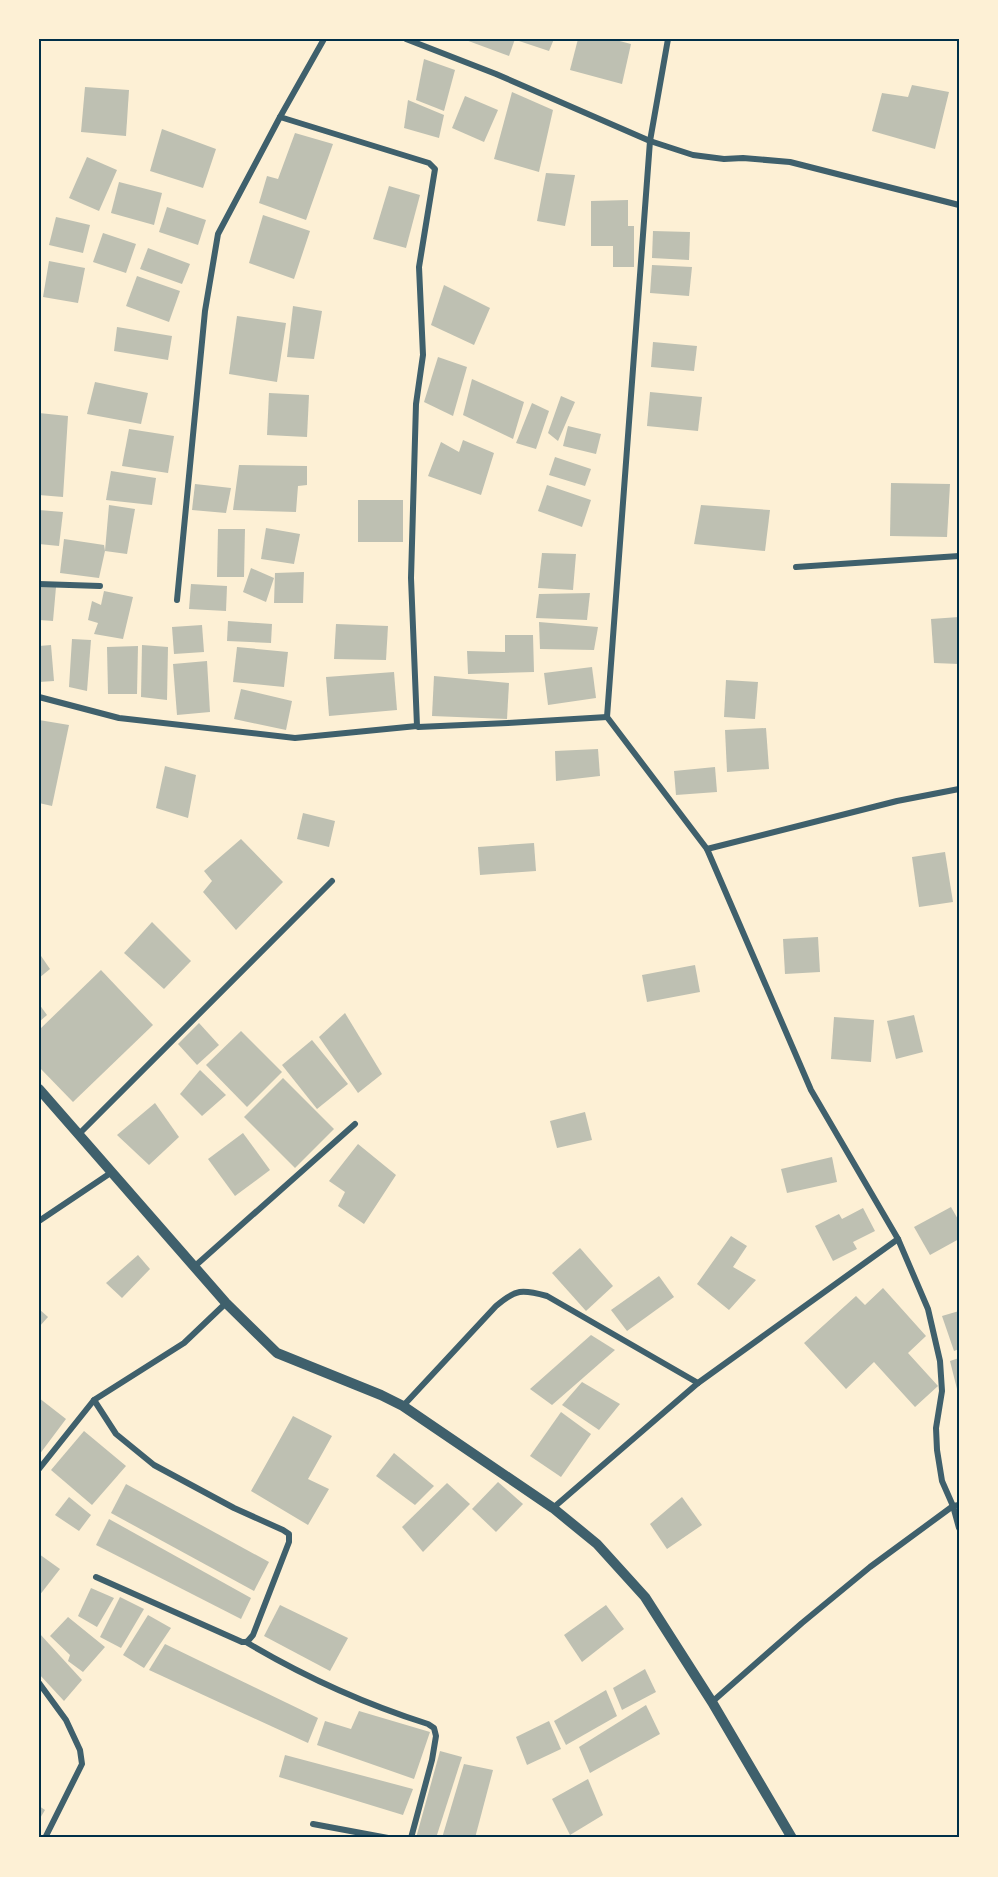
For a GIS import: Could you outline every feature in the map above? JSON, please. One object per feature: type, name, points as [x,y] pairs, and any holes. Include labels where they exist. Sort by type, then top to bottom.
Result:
[{"type":"street","points":[[177,600],[205,311],[218,234],[324,39]]},
{"type":"street","points":[[406,39],[496,74],[650,141],[693,155],[790,162],[959,205]]},
{"type":"street","points":[[668,39],[650,141],[608,717],[707,849],[811,1090],[898,1239],[928,1309],[940,1361],[942,1392],[936,1428],[937,1450],[942,1481],[956,1505],[959,1528]]},
{"type":"street","points":[[280,117],[429,163],[435,169],[419,267],[423,355],[416,404],[411,578],[417,726]]},
{"type":"street","points":[[796,567],[959,556]]},
{"type":"street","points":[[39,584],[100,586]]},
{"type":"street","points":[[39,696],[119,718],[295,738],[417,726],[608,717]]},
{"type":"street","points":[[707,849],[897,801],[959,789]]},
{"type":"street","points":[[79,1134],[332,881]]},
{"type":"street","points":[[39,1089],[226,1303],[277,1353],[403,1406],[553,1508],[597,1544],[645,1597],[792,1838]]},
{"type":"street","points":[[195,1266],[355,1124]]},
{"type":"street","points":[[39,1221],[112,1172]]},
{"type":"street","points":[[553,1508],[698,1383],[898,1239]]},
{"type":"street","points":[[403,1406],[496,1306],[511,1294],[528,1291],[547,1296],[698,1383]]},
{"type":"street","points":[[39,1469],[94,1400],[184,1343],[226,1303]]},
{"type":"street","points":[[94,1400],[116,1434],[154,1465],[288,1534],[290,1542],[253,1635],[246,1642]]},
{"type":"street","points":[[711,1702],[861,1574],[956,1505]]},
{"type":"street","points":[[96,1577],[246,1642],[275,1659],[366,1702],[434,1728],[436,1736],[432,1760],[411,1838]]},
{"type":"street","points":[[39,1683],[66,1720],[80,1750],[82,1764],[45,1838]]},
{"type":"street","points":[[314,1824],[388,1838]]},
{"type":"building","points":[[463,39],[515,39],[509,56]]},
{"type":"building","points":[[520,39],[554,39],[549,51],[519,41]]},
{"type":"building","points":[[578,39],[612,39],[631,44],[622,84],[570,70]]},
{"type":"building","points":[[424,59],[455,70],[444,111],[416,100]]},
{"type":"building","points":[[912,85],[949,92],[935,149],[872,131],[882,93],[908,97]]},
{"type":"building","points":[[85,87],[129,90],[126,136],[81,132]]},
{"type":"building","points":[[512,92],[553,110],[539,172],[494,159]]},
{"type":"building","points":[[465,96],[498,110],[484,142],[452,128]]},
{"type":"building","points":[[408,100],[444,115],[439,138],[404,128]]},
{"type":"building","points":[[162,129],[216,149],[203,188],[150,171]]},
{"type":"building","points":[[295,133],[333,144],[306,220],[259,203],[267,176],[278,179]]},
{"type":"building","points":[[87,157],[117,170],[99,211],[69,198]]},
{"type":"building","points":[[546,173],[575,175],[565,226],[537,221]]},
{"type":"building","points":[[119,182],[162,193],[154,225],[111,213]]},
{"type":"building","points":[[389,186],[420,195],[406,248],[373,239]]},
{"type":"building","points":[[628,200],[628,226],[634,226],[634,267],[613,267],[613,246],[591,246],[591,201]]},
{"type":"building","points":[[167,207],[206,220],[198,245],[159,232]]},
{"type":"building","points":[[263,215],[310,231],[294,279],[249,263]]},
{"type":"building","points":[[56,217],[90,225],[83,253],[49,245]]},
{"type":"building","points":[[653,231],[690,232],[689,260],[652,258]]},
{"type":"building","points":[[103,233],[136,244],[126,273],[93,262]]},
{"type":"building","points":[[148,248],[190,264],[182,284],[140,269]]},
{"type":"building","points":[[49,261],[85,268],[78,303],[43,297]]},
{"type":"building","points":[[652,265],[692,267],[689,296],[650,293]]},
{"type":"building","points":[[137,276],[180,291],[169,322],[126,306]]},
{"type":"building","points":[[444,285],[490,308],[474,345],[431,325]]},
{"type":"building","points":[[293,306],[322,311],[314,359],[287,357]]},
{"type":"building","points":[[237,316],[286,323],[277,382],[229,374]]},
{"type":"building","points":[[117,327],[172,336],[168,360],[114,351]]},
{"type":"building","points":[[653,342],[697,346],[694,371],[651,367]]},
{"type":"building","points":[[438,357],[467,367],[453,416],[424,402]]},
{"type":"building","points":[[472,379],[524,402],[513,439],[463,415]]},
{"type":"building","points":[[95,382],[148,393],[141,424],[87,414]]},
{"type":"building","points":[[650,392],[702,397],[698,431],[647,426]]},
{"type":"building","points":[[269,393],[309,395],[307,437],[267,435]]},
{"type":"building","points":[[561,396],[575,402],[558,441],[548,433]]},
{"type":"building","points":[[532,403],[549,411],[536,449],[516,443]]},
{"type":"building","points":[[39,413],[68,416],[63,497],[39,495]]},
{"type":"building","points":[[568,426],[601,434],[596,454],[563,446]]},
{"type":"building","points":[[129,429],[174,436],[168,473],[122,466]]},
{"type":"building","points":[[463,440],[494,453],[481,495],[428,476],[441,442],[459,452]]},
{"type":"building","points":[[555,457],[591,469],[585,486],[549,475]]},
{"type":"building","points":[[239,465],[307,466],[307,485],[298,486],[296,512],[233,510]]},
{"type":"building","points":[[111,471],[156,478],[152,505],[106,500]]},
{"type":"building","points":[[891,483],[950,484],[947,537],[890,536]]},
{"type":"building","points":[[195,484],[231,488],[226,513],[192,510]]},
{"type":"building","points":[[547,485],[591,500],[582,527],[538,511]]},
{"type":"building","points":[[358,500],[403,500],[403,542],[358,542]]},
{"type":"building","points":[[109,505],[135,509],[127,554],[105,551]]},
{"type":"building","points":[[701,505],[770,510],[765,551],[694,544]]},
{"type":"building","points":[[39,510],[63,512],[59,546],[39,544]]},
{"type":"building","points":[[266,528],[300,534],[294,564],[261,559]]},
{"type":"building","points":[[218,529],[245,529],[244,577],[217,577]]},
{"type":"building","points":[[64,539],[104,545],[105,551],[99,578],[60,573]]},
{"type":"building","points":[[542,553],[576,554],[573,590],[538,588]]},
{"type":"building","points":[[251,568],[274,578],[266,602],[243,592]]},
{"type":"building","points":[[304,572],[303,603],[274,603],[275,573]]},
{"type":"building","points":[[191,584],[227,586],[226,611],[189,609]]},
{"type":"building","points":[[39,586],[56,587],[53,621],[39,620]]},
{"type":"building","points":[[104,591],[133,597],[123,639],[94,634],[98,623],[88,620],[92,601],[101,605]]},
{"type":"building","points":[[590,593],[587,620],[536,618],[539,594]]},
{"type":"building","points":[[959,617],[959,664],[934,663],[931,619]]},
{"type":"building","points":[[228,621],[272,624],[271,643],[227,641]]},
{"type":"building","points":[[539,622],[598,627],[594,650],[540,649]]},
{"type":"building","points":[[336,624],[388,626],[386,660],[334,659]]},
{"type":"building","points":[[202,625],[204,652],[174,654],[172,627]]},
{"type":"building","points":[[505,635],[533,635],[534,672],[468,674],[467,651],[505,652]]},
{"type":"building","points":[[72,639],[91,640],[87,691],[69,687]]},
{"type":"building","points":[[51,645],[54,681],[39,682],[39,646]]},
{"type":"building","points":[[142,645],[168,647],[167,700],[141,697]]},
{"type":"building","points":[[138,646],[137,694],[108,694],[107,647]]},
{"type":"building","points":[[237,647],[288,652],[284,687],[233,682]]},
{"type":"building","points":[[207,661],[210,712],[177,715],[173,664]]},
{"type":"building","points":[[592,667],[596,698],[548,705],[544,673]]},
{"type":"building","points":[[394,672],[397,710],[329,716],[326,677]]},
{"type":"building","points":[[434,676],[509,683],[507,719],[432,716]]},
{"type":"building","points":[[726,680],[758,682],[755,719],[724,717]]},
{"type":"building","points":[[241,689],[292,701],[286,730],[234,719]]},
{"type":"building","points":[[39,720],[69,725],[52,806],[39,803]]},
{"type":"building","points":[[766,728],[769,769],[727,772],[725,730]]},
{"type":"building","points":[[598,749],[600,776],[556,781],[555,751]]},
{"type":"building","points":[[165,766],[196,775],[188,818],[156,808]]},
{"type":"building","points":[[715,767],[717,792],[676,795],[674,771]]},
{"type":"building","points":[[303,813],[335,821],[329,847],[297,839]]},
{"type":"building","points":[[241,839],[283,882],[236,930],[203,892],[212,881],[204,871]]},
{"type":"building","points":[[534,843],[536,871],[480,875],[478,847]]},
{"type":"building","points":[[945,852],[953,902],[919,907],[912,857]]},
{"type":"building","points":[[152,922],[191,961],[164,989],[124,953]]},
{"type":"building","points":[[818,937],[820,972],[785,974],[783,939]]},
{"type":"building","points":[[39,953],[50,969],[39,978]]},
{"type":"building","points":[[695,965],[700,992],[647,1002],[642,975]]},
{"type":"building","points":[[101,970],[153,1025],[73,1102],[39,1067],[39,1030]]},
{"type":"building","points":[[39,1004],[47,1015],[39,1022]]},
{"type":"building","points":[[345,1013],[382,1074],[358,1093],[319,1037]]},
{"type":"building","points":[[914,1015],[923,1052],[896,1059],[887,1021]]},
{"type":"building","points":[[834,1017],[874,1020],[871,1062],[831,1059]]},
{"type":"building","points":[[199,1023],[219,1045],[197,1065],[178,1044]]},
{"type":"building","points":[[241,1031],[282,1072],[247,1107],[206,1065]]},
{"type":"building","points":[[312,1040],[348,1084],[317,1109],[282,1065]]},
{"type":"building","points":[[200,1070],[226,1095],[202,1116],[180,1094]]},
{"type":"building","points":[[283,1078],[334,1129],[295,1168],[244,1117]]},
{"type":"building","points":[[155,1103],[179,1137],[149,1165],[117,1135]]},
{"type":"building","points":[[585,1112],[592,1140],[557,1148],[550,1121]]},
{"type":"building","points":[[243,1133],[270,1170],[235,1196],[208,1159]]},
{"type":"building","points":[[358,1144],[396,1175],[364,1224],[338,1206],[345,1192],[329,1181]]},
{"type":"building","points":[[832,1157],[837,1182],[787,1193],[781,1169]]},
{"type":"building","points":[[951,1207],[959,1221],[959,1239],[930,1255],[914,1227]]},
{"type":"building","points":[[863,1208],[875,1231],[853,1242],[857,1249],[833,1261],[815,1226],[839,1214],[842,1219]]},
{"type":"building","points":[[731,1236],[747,1246],[733,1267],[756,1280],[729,1310],[697,1284]]},
{"type":"building","points":[[580,1248],[613,1286],[586,1311],[552,1273]]},
{"type":"building","points":[[138,1255],[150,1269],[122,1298],[106,1283]]},
{"type":"building","points":[[659,1276],[674,1297],[627,1331],[611,1310]]},
{"type":"building","points":[[883,1288],[926,1336],[908,1353],[938,1386],[915,1407],[874,1362],[846,1389],[804,1343],[856,1296],[865,1305]]},
{"type":"building","points":[[39,1309],[48,1317],[39,1327]]},
{"type":"building","points":[[959,1311],[959,1349],[954,1351],[942,1316]]},
{"type":"building","points":[[591,1335],[615,1350],[552,1405],[530,1389]]},
{"type":"building","points":[[959,1358],[959,1393],[958,1393],[950,1361]]},
{"type":"building","points":[[582,1382],[620,1404],[599,1430],[562,1405]]},
{"type":"building","points":[[39,1398],[66,1419],[39,1455]]},
{"type":"building","points":[[561,1412],[591,1434],[561,1477],[530,1456]]},
{"type":"building","points":[[293,1416],[332,1436],[308,1479],[329,1489],[308,1525],[251,1491]]},
{"type":"building","points":[[84,1431],[126,1466],[92,1505],[51,1470]]},
{"type":"building","points":[[394,1453],[434,1486],[415,1505],[376,1476]]},
{"type":"building","points":[[498,1482],[523,1504],[496,1532],[472,1509]]},
{"type":"building","points":[[447,1483],[470,1504],[423,1552],[402,1527]]},
{"type":"building","points":[[126,1484],[269,1562],[254,1591],[111,1513]]},
{"type":"building","points":[[69,1497],[91,1515],[79,1531],[55,1515]]},
{"type":"building","points":[[682,1497],[702,1525],[667,1549],[650,1524]]},
{"type":"building","points":[[109,1519],[251,1598],[241,1619],[96,1545]]},
{"type":"building","points":[[39,1554],[60,1569],[39,1596]]},
{"type":"building","points":[[91,1588],[114,1598],[97,1627],[78,1616]]},
{"type":"building","points":[[120,1597],[144,1609],[121,1648],[100,1637]]},
{"type":"building","points":[[280,1605],[348,1638],[330,1671],[264,1636]]},
{"type":"building","points":[[606,1605],[624,1629],[582,1662],[564,1635]]},
{"type":"building","points":[[148,1615],[171,1628],[144,1668],[123,1655]]},
{"type":"building","points":[[68,1617],[105,1647],[83,1672],[68,1661],[70,1655],[50,1636]]},
{"type":"building","points":[[40,1634],[82,1680],[64,1701],[39,1674]]},
{"type":"building","points":[[165,1644],[318,1718],[308,1743],[149,1670]]},
{"type":"building","points":[[645,1669],[656,1692],[622,1710],[613,1688]]},
{"type":"building","points":[[606,1690],[617,1716],[566,1745],[554,1721]]},
{"type":"building","points":[[646,1705],[660,1734],[590,1773],[579,1747]]},
{"type":"building","points":[[359,1711],[430,1732],[414,1779],[317,1745],[325,1721],[351,1729]]},
{"type":"building","points":[[549,1721],[561,1749],[527,1765],[516,1737]]},
{"type":"building","points":[[440,1751],[462,1757],[436,1838],[416,1838]]},
{"type":"building","points":[[285,1755],[413,1789],[403,1815],[279,1777]]},
{"type":"building","points":[[464,1764],[493,1770],[475,1838],[442,1838]]},
{"type":"building","points":[[588,1779],[603,1815],[570,1835],[552,1799]]},
{"type":"building","points":[[39,1806],[45,1810],[39,1820]]}]
